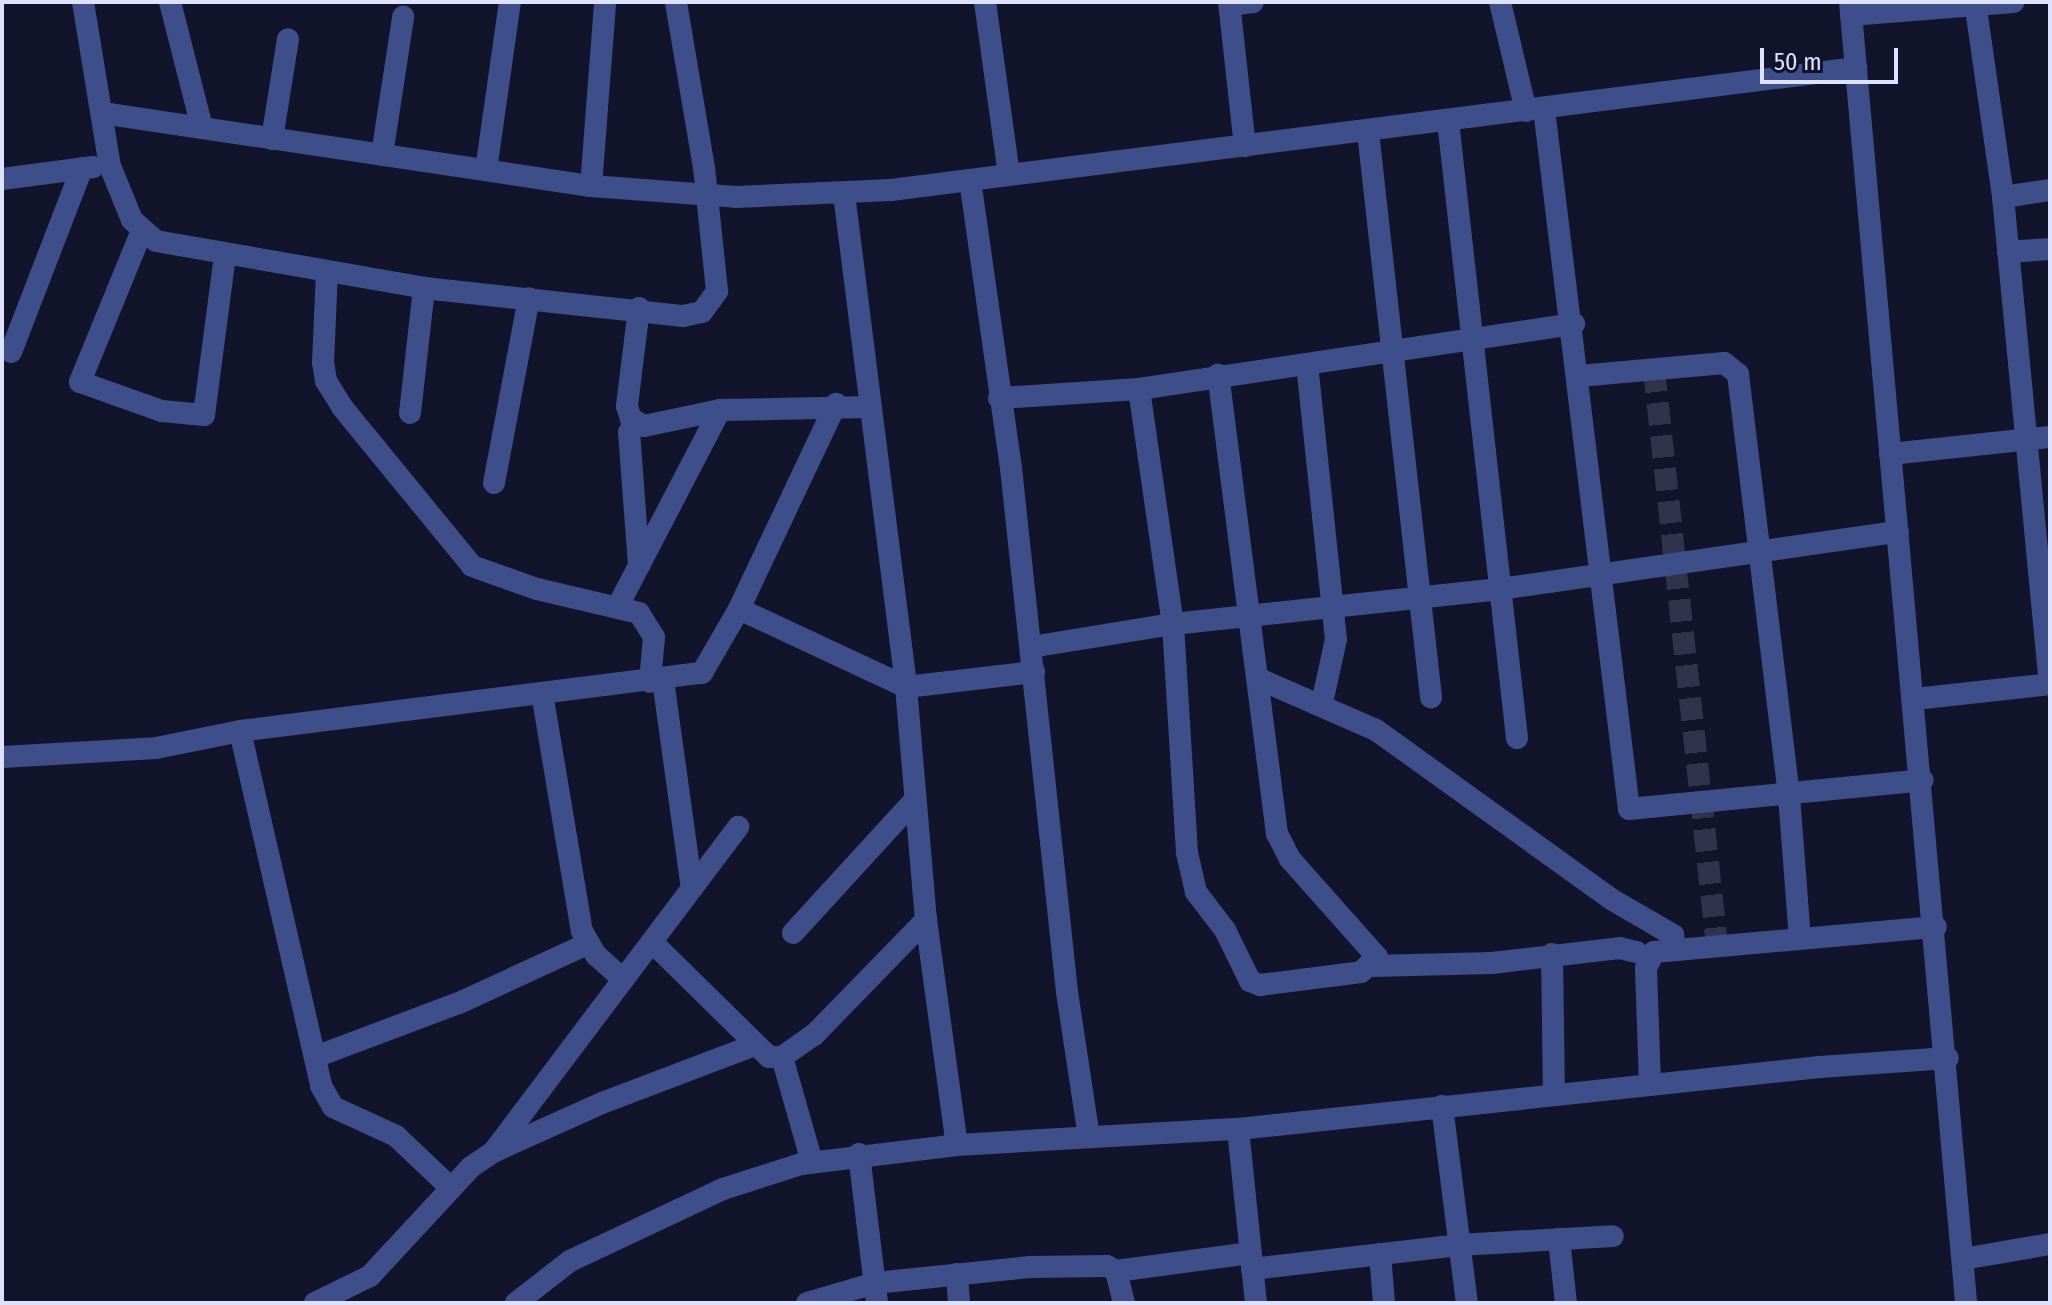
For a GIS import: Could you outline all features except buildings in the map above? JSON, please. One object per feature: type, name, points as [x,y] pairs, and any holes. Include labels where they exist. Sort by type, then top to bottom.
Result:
[{"type":"street","points":[[83,2],[110,166],[141,233],[177,247],[424,288],[639,308],[683,316],[710,305],[717,291],[676,2]]},
{"type":"street","points":[[170,2],[202,128]]},
{"type":"street","points":[[486,170],[510,2]]},
{"type":"street","points":[[985,2],[1009,174]]},
{"type":"street","points":[[1245,146],[1229,4],[1253,2]]},
{"type":"street","points":[[1500,2],[1535,110],[1574,324],[1629,809],[1789,796],[1923,780]]},
{"type":"street","points":[[1966,1303],[1948,1058],[1850,8],[2013,2]]},
{"type":"street","points":[[591,186],[605,3]]},
{"type":"street","points":[[1915,699],[2050,684],[2003,197],[1976,4]]},
{"type":"street","points":[[382,155],[403,17]]},
{"type":"street","points":[[272,139],[288,39]]},
{"type":"street","points":[[102,113],[591,186],[704,196],[844,194],[1368,132],[1856,68]]},
{"type":"street","points":[[1448,121],[1517,738]]},
{"type":"street","points":[[1368,132],[1396,351],[1431,697]]},
{"type":"street","points":[[2,179],[110,166]]},
{"type":"street","points":[[11,352],[82,168]]},
{"type":"street","points":[[970,180],[1034,672],[1067,992],[1089,1137]]},
{"type":"street","points":[[2003,197],[2050,190]]},
{"type":"street","points":[[844,194],[906,687],[926,920],[957,1145]]},
{"type":"street","points":[[141,233],[80,382],[162,411],[204,415],[225,255]]},
{"type":"street","points":[[2008,252],[2050,249]]},
{"type":"street","points":[[327,271],[326,381],[456,550],[486,574],[619,604],[649,623],[654,637],[656,681],[692,888]]},
{"type":"street","points":[[410,413],[424,288]]},
{"type":"street","points":[[494,483],[529,298]]},
{"type":"street","points":[[639,308],[629,360],[627,406],[631,419],[644,426],[661,425],[720,410],[836,404],[870,407]]},
{"type":"street","points":[[999,398],[1139,389],[1574,324]]},
{"type":"street","points":[[1307,364],[1336,654],[1322,703]]},
{"type":"street","points":[[1579,376],[1733,366],[1760,550],[1789,796],[1800,938]]},
{"type":"street","points":[[1218,375],[1277,834],[1290,859],[1369,944],[1377,957],[1373,966]]},
{"type":"street","points":[[1139,389],[1173,624],[1187,853],[1196,892],[1234,944],[1240,969],[1260,985],[1373,966],[1492,963],[1619,948],[1637,952]]},
{"type":"street","points":[[2,757],[65,749],[123,751],[240,731],[656,681],[708,668],[836,404]]},
{"type":"street","points":[[619,604],[720,410]]},
{"type":"street","points":[[629,432],[639,567]]},
{"type":"street","points":[[1890,454],[2050,437]]},
{"type":"street","points":[[1031,647],[1173,624],[1500,589],[1601,571],[1898,532]]},
{"type":"street","points":[[739,609],[906,687],[1034,672]]},
{"type":"street","points":[[1257,678],[1322,703],[1376,730],[1611,899],[1673,935],[1675,949]]},
{"type":"street","points":[[542,693],[587,944],[623,979]]},
{"type":"street","points":[[240,731],[321,1086],[333,1107],[396,1136],[451,1188]]},
{"type":"street","points":[[793,933],[915,800]]},
{"type":"street","points":[[315,1303],[370,1276],[451,1188],[493,1152],[738,827]]},
{"type":"street","points":[[652,942],[755,1045],[769,1057],[782,1057],[814,1035],[926,920]]},
{"type":"street","points":[[1650,1084],[1646,968],[1654,952],[1936,927]]},
{"type":"street","points":[[315,1057],[459,1003],[587,944]]},
{"type":"street","points":[[1552,954],[1554,1094]]},
{"type":"street","points":[[493,1152],[602,1103],[755,1045]]},
{"type":"street","points":[[782,1057],[812,1162]]},
{"type":"street","points":[[516,1303],[539,1281],[584,1255],[723,1189],[812,1162],[859,1154],[957,1145],[1238,1129],[1650,1084],[1948,1058]]},
{"type":"street","points":[[1442,1106],[1467,1303]]},
{"type":"street","points":[[1238,1129],[1256,1303]]},
{"type":"street","points":[[859,1154],[876,1293]]},
{"type":"street","points":[[807,1303],[876,1293],[957,1274],[1031,1267],[1107,1266],[1116,1271],[1613,1236]]},
{"type":"street","points":[[1559,1239],[1566,1303]]},
{"type":"street","points":[[1963,1259],[2050,1244]]},
{"type":"street","points":[[1380,1254],[1384,1303]]},
{"type":"street","points":[[1116,1271],[1124,1303]]},
{"type":"street","points":[[957,1274],[959,1303]]},
{"type":"tunnel","points":[[1654,370],[1717,945]]}]
